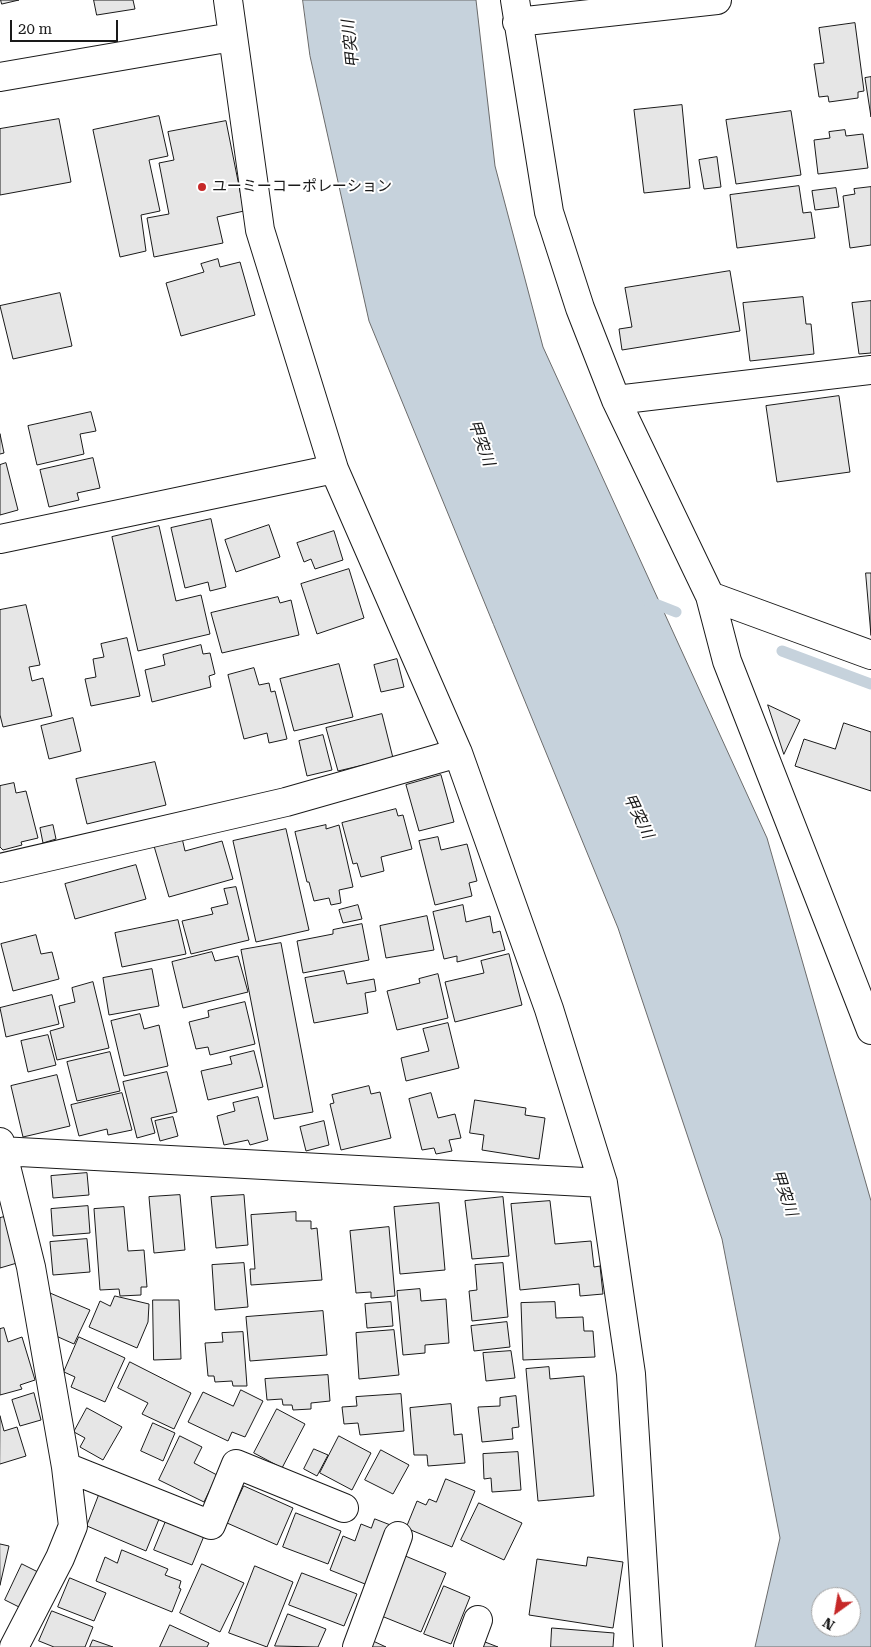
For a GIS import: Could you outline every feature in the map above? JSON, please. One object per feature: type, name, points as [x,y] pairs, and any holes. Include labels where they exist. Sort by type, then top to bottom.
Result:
[{"type":"street","points":[[228,0],[260,230],[334,469],[458,752],[549,1009],[603,1183],[631,1374],[648,1647]]},
{"type":"street","points":[[717,0],[516,11],[549,212],[580,308],[616,400],[710,596],[727,661],[871,1030]]},
{"type":"street","points":[[0,77],[232,37]]},
{"type":"street","points":[[616,400],[871,370]]},
{"type":"street","points":[[0,540],[334,469]]},
{"type":"street","points":[[710,596],[871,655]]},
{"type":"street","points":[[0,868],[286,802],[458,752]]},
{"type":"street","points":[[14,1647],[60,1558],[73,1526],[66,1467],[31,1267],[0,1148],[603,1183]]},
{"type":"street","points":[[66,1467],[212,1525],[236,1464],[344,1508]]},
{"type":"street","points":[[357,1647],[398,1536]]},
{"type":"street","points":[[468,1647],[478,1620]]},
{"type":"water","name":"甲突川","points":[[303,0],[476,0],[495,166],[543,347],[767,838],[871,1201],[871,1647],[755,1647],[780,1538],[722,1239],[618,928],[369,321],[310,56]]},
{"type":"building","points":[[1,0],[19,0],[2,4]]},
{"type":"building","points":[[94,0],[133,0],[135,9],[97,15]]},
{"type":"building","points":[[855,23],[864,91],[858,92],[858,98],[829,102],[828,96],[819,97],[814,64],[824,63],[819,28]]},
{"type":"building","points":[[871,77],[871,117],[865,78]]},
{"type":"building","points":[[682,105],[690,188],[644,193],[634,110]]},
{"type":"building","points":[[791,111],[801,175],[736,184],[726,120]]},
{"type":"building","points":[[159,116],[168,156],[149,160],[160,211],[141,215],[146,251],[120,257],[93,130]]},
{"type":"building","points":[[59,119],[71,182],[0,195],[0,129]]},
{"type":"building","name":"ユーミーコーポレーション","points":[[226,121],[244,211],[217,217],[223,243],[154,257],[147,218],[169,214],[159,163],[174,160],[168,132]]},
{"type":"building","points":[[845,130],[846,136],[863,134],[868,168],[818,174],[814,140],[830,138],[829,132]]},
{"type":"building","points":[[717,157],[721,187],[704,189],[699,160]]},
{"type":"building","points":[[799,186],[803,213],[811,212],[815,238],[737,248],[730,195]]},
{"type":"building","points":[[871,187],[871,245],[850,248],[843,196],[855,194],[854,189]]},
{"type":"building","points":[[836,188],[839,207],[815,210],[812,191]]},
{"type":"building","points":[[218,259],[220,267],[240,262],[255,315],[181,336],[166,283],[204,272],[201,264]]},
{"type":"building","points":[[730,271],[740,331],[622,350],[619,329],[632,327],[625,288]]},
{"type":"building","points":[[60,293],[72,346],[13,359],[0,306]]},
{"type":"building","points":[[803,297],[806,324],[811,324],[814,354],[750,361],[743,303]]},
{"type":"building","points":[[871,301],[871,353],[859,354],[852,303]]},
{"type":"building","points":[[839,396],[850,472],[777,482],[766,406]]},
{"type":"building","points":[[91,412],[96,431],[80,434],[84,454],[37,465],[28,426]]},
{"type":"building","points":[[0,434],[4,453],[0,454]]},
{"type":"building","points":[[93,458],[100,488],[77,493],[79,500],[49,507],[40,470]]},
{"type":"building","points":[[6,463],[18,510],[0,515],[0,465]]},
{"type":"building","points":[[211,519],[226,587],[210,591],[208,582],[185,588],[171,528]]},
{"type":"building","points":[[269,525],[280,557],[236,572],[225,540]]},
{"type":"building","points":[[159,526],[176,601],[201,595],[210,634],[138,651],[112,537]]},
{"type":"building","points":[[334,531],[343,560],[315,569],[311,559],[304,562],[297,543]]},
{"type":"building","points":[[349,569],[364,618],[317,634],[301,584]]},
{"type":"building","points":[[866,573],[871,573],[871,635]]},
{"type":"building","points":[[278,597],[280,603],[291,600],[299,635],[222,653],[211,613]]},
{"type":"building","points":[[26,605],[40,665],[29,667],[32,681],[43,678],[52,716],[3,727],[0,715],[0,610]]},
{"type":"building","points":[[127,638],[140,696],[91,706],[85,679],[96,677],[93,659],[104,657],[101,644]]},
{"type":"building","points":[[201,645],[203,654],[210,653],[215,674],[209,676],[211,687],[152,702],[145,670],[165,665],[163,655]]},
{"type":"building","points":[[397,659],[404,687],[381,692],[374,665]]},
{"type":"building","points":[[339,664],[353,717],[294,731],[280,679]]},
{"type":"building","points":[[254,668],[259,685],[269,683],[271,692],[275,691],[287,739],[269,743],[267,733],[244,739],[228,675]]},
{"type":"building","points":[[768,705],[800,720],[784,754]]},
{"type":"building","points":[[382,714],[393,758],[338,771],[326,728]]},
{"type":"building","points":[[73,718],[81,751],[49,759],[41,726]]},
{"type":"building","points":[[844,723],[871,732],[871,791],[795,766],[804,739],[835,749]]},
{"type":"building","points":[[323,735],[332,770],[307,776],[299,741]]},
{"type":"building","points":[[155,762],[166,805],[87,824],[76,779]]},
{"type":"building","points":[[441,775],[454,822],[419,831],[406,785]]},
{"type":"building","points":[[14,783],[16,793],[26,791],[38,838],[21,842],[22,845],[3,850],[0,847],[0,786]]},
{"type":"building","points":[[396,809],[398,816],[403,815],[412,849],[381,857],[384,871],[361,877],[357,863],[353,864],[342,823]]},
{"type":"building","points":[[53,825],[56,839],[43,843],[40,828]]},
{"type":"building","points":[[326,825],[326,829],[339,825],[353,887],[339,890],[341,903],[331,905],[329,898],[314,901],[309,882],[307,882],[295,832]]},
{"type":"building","points":[[286,829],[309,930],[256,942],[233,841]]},
{"type":"building","points":[[438,837],[441,850],[467,844],[477,881],[469,883],[472,896],[435,905],[419,841]]},
{"type":"building","points":[[182,838],[185,851],[222,841],[233,879],[169,897],[154,846]]},
{"type":"building","points":[[136,865],[146,899],[75,919],[65,884]]},
{"type":"building","points":[[236,887],[249,940],[191,954],[182,921],[213,914],[211,908],[228,904],[224,889]]},
{"type":"building","points":[[358,905],[362,919],[343,923],[339,910]]},
{"type":"building","points":[[463,905],[466,922],[490,916],[493,933],[500,931],[505,950],[457,962],[457,956],[444,959],[433,912]]},
{"type":"building","points":[[427,916],[434,950],[386,958],[380,926]]},
{"type":"building","points":[[178,920],[186,954],[122,967],[115,933]]},
{"type":"building","points":[[362,924],[369,960],[303,973],[297,941],[333,934],[333,930]]},
{"type":"building","points":[[36,935],[41,954],[52,952],[59,979],[13,991],[1,944]]},
{"type":"building","points":[[281,943],[313,1112],[274,1119],[241,950]]},
{"type":"building","points":[[212,952],[215,961],[238,956],[248,992],[183,1008],[172,962]]},
{"type":"building","points":[[509,954],[522,1005],[455,1022],[445,982],[484,973],[481,961]]},
{"type":"building","points":[[152,969],[159,1006],[109,1015],[103,978]]},
{"type":"building","points":[[344,971],[347,984],[374,979],[376,991],[365,993],[368,1013],[314,1023],[305,978]]},
{"type":"building","points":[[438,974],[448,1018],[397,1030],[387,991],[420,983],[419,979]]},
{"type":"building","points":[[93,982],[109,1048],[57,1060],[50,1031],[64,1027],[59,1006],[75,1002],[72,988]]},
{"type":"building","points":[[52,995],[59,1024],[6,1037],[0,1008]]},
{"type":"building","points":[[245,1002],[255,1044],[210,1055],[208,1047],[196,1049],[189,1022],[209,1017],[208,1011]]},
{"type":"building","points":[[140,1014],[144,1029],[159,1025],[168,1066],[124,1076],[111,1021]]},
{"type":"building","points":[[448,1023],[459,1068],[406,1081],[401,1058],[429,1051],[423,1029]]},
{"type":"building","points":[[48,1035],[56,1065],[28,1072],[21,1041]]},
{"type":"building","points":[[254,1051],[263,1087],[208,1100],[201,1071],[232,1064],[230,1057]]},
{"type":"building","points":[[110,1052],[120,1091],[77,1101],[67,1062]]},
{"type":"building","points":[[167,1072],[177,1112],[151,1118],[155,1133],[137,1138],[123,1082]]},
{"type":"building","points":[[57,1075],[70,1126],[23,1137],[11,1086]]},
{"type":"building","points":[[369,1086],[371,1094],[380,1092],[391,1138],[341,1150],[330,1104],[334,1103],[332,1095]]},
{"type":"building","points":[[122,1093],[132,1130],[108,1135],[107,1129],[79,1136],[71,1105]]},
{"type":"building","points":[[431,1093],[438,1118],[455,1114],[461,1138],[449,1140],[452,1151],[436,1154],[434,1148],[422,1150],[409,1099]]},
{"type":"building","points":[[258,1097],[268,1140],[250,1145],[248,1140],[224,1145],[217,1116],[235,1111],[233,1103]]},
{"type":"building","points":[[475,1100],[526,1108],[525,1115],[545,1118],[539,1159],[482,1150],[484,1135],[470,1133]]},
{"type":"building","points":[[173,1117],[178,1136],[160,1141],[155,1121]]},
{"type":"building","points":[[324,1121],[329,1145],[306,1151],[300,1127]]},
{"type":"building","points":[[87,1173],[89,1195],[53,1198],[51,1176]]},
{"type":"building","points":[[180,1195],[185,1250],[154,1253],[149,1197]]},
{"type":"building","points":[[244,1195],[248,1245],[216,1248],[211,1197]]},
{"type":"building","points":[[503,1197],[509,1256],[472,1259],[465,1201]]},
{"type":"building","points":[[550,1201],[555,1244],[591,1241],[594,1267],[600,1266],[603,1294],[580,1296],[579,1284],[520,1290],[511,1204]]},
{"type":"building","points":[[439,1203],[445,1270],[400,1274],[394,1207]]},
{"type":"building","points":[[88,1206],[90,1233],[53,1236],[51,1209]]},
{"type":"building","points":[[124,1207],[128,1251],[144,1250],[147,1287],[141,1287],[141,1295],[120,1296],[119,1289],[100,1290],[94,1209]]},
{"type":"building","points":[[296,1212],[296,1221],[311,1221],[311,1229],[317,1228],[322,1280],[251,1285],[250,1269],[255,1269],[251,1215]]},
{"type":"building","points":[[4,1217],[17,1263],[0,1268],[0,1218]]},
{"type":"building","points":[[389,1227],[395,1296],[371,1298],[371,1292],[356,1293],[350,1231]]},
{"type":"building","points":[[87,1239],[90,1272],[53,1275],[50,1242]]},
{"type":"building","points":[[244,1263],[248,1307],[215,1310],[212,1265]]},
{"type":"building","points":[[503,1263],[508,1317],[472,1321],[469,1291],[477,1290],[475,1265]]},
{"type":"building","points":[[420,1289],[421,1301],[446,1299],[449,1343],[425,1345],[425,1353],[403,1355],[397,1291]]},
{"type":"building","points":[[50,1293],[90,1310],[74,1344],[56,1336]]},
{"type":"building","points":[[115,1296],[149,1304],[148,1322],[137,1348],[89,1327],[100,1301],[110,1306]]},
{"type":"building","points":[[153,1300],[179,1300],[181,1359],[154,1360]]},
{"type":"building","points":[[391,1302],[393,1326],[367,1328],[365,1304]]},
{"type":"building","points":[[555,1302],[556,1318],[583,1317],[584,1331],[593,1331],[595,1357],[523,1360],[521,1303]]},
{"type":"building","points":[[323,1311],[327,1355],[250,1361],[246,1317]]},
{"type":"building","points":[[507,1322],[510,1347],[474,1351],[471,1326]]},
{"type":"building","points":[[4,1328],[8,1342],[22,1337],[35,1380],[20,1385],[22,1389],[0,1395],[0,1329]]},
{"type":"building","points":[[394,1330],[399,1375],[359,1379],[356,1333]]},
{"type":"building","points":[[243,1332],[247,1386],[233,1386],[232,1381],[215,1382],[214,1376],[208,1376],[205,1343],[223,1342],[222,1333]]},
{"type":"building","points":[[79,1337],[125,1358],[105,1402],[71,1387],[75,1377],[64,1372]]},
{"type":"building","points":[[511,1351],[515,1378],[486,1381],[483,1353]]},
{"type":"building","points":[[130,1362],[191,1393],[174,1429],[142,1414],[148,1403],[118,1388]]},
{"type":"building","points":[[549,1367],[550,1379],[584,1376],[594,1496],[538,1501],[526,1369]]},
{"type":"building","points":[[328,1375],[330,1401],[311,1403],[311,1409],[293,1410],[292,1405],[283,1405],[282,1399],[267,1400],[265,1379]]},
{"type":"building","points":[[241,1390],[263,1401],[245,1437],[232,1432],[228,1441],[188,1422],[203,1392],[233,1406]]},
{"type":"building","points":[[34,1393],[41,1420],[20,1426],[12,1400]]},
{"type":"building","points":[[401,1394],[404,1431],[360,1435],[358,1423],[344,1424],[342,1407],[357,1406],[356,1397]]},
{"type":"building","points":[[516,1396],[519,1427],[512,1428],[513,1439],[482,1442],[478,1407],[500,1406],[500,1398]]},
{"type":"building","points":[[451,1404],[454,1435],[462,1434],[465,1463],[428,1466],[427,1455],[414,1455],[410,1408]]},
{"type":"building","points":[[87,1408],[122,1427],[103,1460],[80,1447],[85,1438],[74,1432]]},
{"type":"building","points":[[277,1409],[305,1424],[282,1468],[254,1453]]},
{"type":"building","points":[[0,1416],[4,1431],[17,1427],[26,1456],[0,1464]]},
{"type":"building","points":[[153,1423],[175,1433],[163,1461],[141,1451]]},
{"type":"building","points":[[180,1436],[202,1447],[194,1463],[217,1475],[204,1502],[159,1480]]},
{"type":"building","points":[[339,1436],[371,1453],[352,1490],[320,1473]]},
{"type":"building","points":[[314,1449],[328,1455],[317,1476],[304,1469]]},
{"type":"building","points":[[381,1450],[409,1465],[393,1494],[365,1480]]},
{"type":"building","points":[[518,1452],[521,1490],[492,1492],[491,1478],[484,1479],[483,1454]]},
{"type":"building","points":[[446,1479],[475,1491],[452,1547],[406,1528],[417,1501],[426,1505],[429,1499],[436,1502]]},
{"type":"building","points":[[244,1486],[293,1508],[277,1545],[227,1523]]},
{"type":"building","points":[[99,1495],[159,1519],[146,1551],[87,1526]]},
{"type":"building","points":[[479,1503],[522,1523],[504,1560],[461,1540]]},
{"type":"building","points":[[296,1513],[341,1531],[328,1564],[283,1547]]},
{"type":"building","points":[[375,1519],[393,1526],[370,1586],[330,1570],[343,1536],[355,1541],[361,1524],[371,1528]]},
{"type":"building","points":[[166,1521],[204,1536],[192,1565],[154,1550]]},
{"type":"building","points":[[0,1544],[9,1546],[0,1585]]},
{"type":"building","points":[[122,1550],[168,1569],[165,1575],[181,1581],[179,1588],[181,1589],[172,1612],[96,1581],[105,1557],[117,1563]]},
{"type":"building","points":[[403,1555],[446,1573],[421,1632],[379,1615]]},
{"type":"building","points":[[588,1557],[623,1562],[613,1628],[529,1615],[537,1559],[586,1566]]},
{"type":"building","points":[[22,1564],[38,1572],[21,1608],[5,1600]]},
{"type":"building","points":[[202,1564],[244,1583],[220,1632],[180,1613]]},
{"type":"building","points":[[255,1566],[293,1582],[267,1647],[229,1633]]},
{"type":"building","points":[[302,1573],[357,1594],[344,1626],[289,1605]]},
{"type":"building","points":[[70,1578],[106,1593],[94,1621],[58,1607]]},
{"type":"building","points":[[444,1586],[470,1597],[451,1644],[424,1634]]},
{"type":"building","points":[[52,1611],[93,1627],[85,1647],[54,1647],[39,1641]]},
{"type":"building","points":[[288,1614],[326,1629],[318,1647],[275,1646]]},
{"type":"building","points":[[170,1625],[209,1643],[207,1647],[160,1647]]},
{"type":"building","points":[[552,1628],[614,1633],[613,1647],[551,1647]]},
{"type":"building","points":[[93,1640],[113,1647],[90,1647]]},
{"type":"building","points":[[373,1641],[386,1647],[371,1647]]},
{"type":"building","points":[[485,1642],[498,1647],[483,1647]]},
{"type":"waterway","points":[[648,601],[676,612]]},
{"type":"waterway","points":[[782,651],[871,684]]},
{"type":"place","name":"ユーミーコーポレーション","points":[[202,187]]}]
